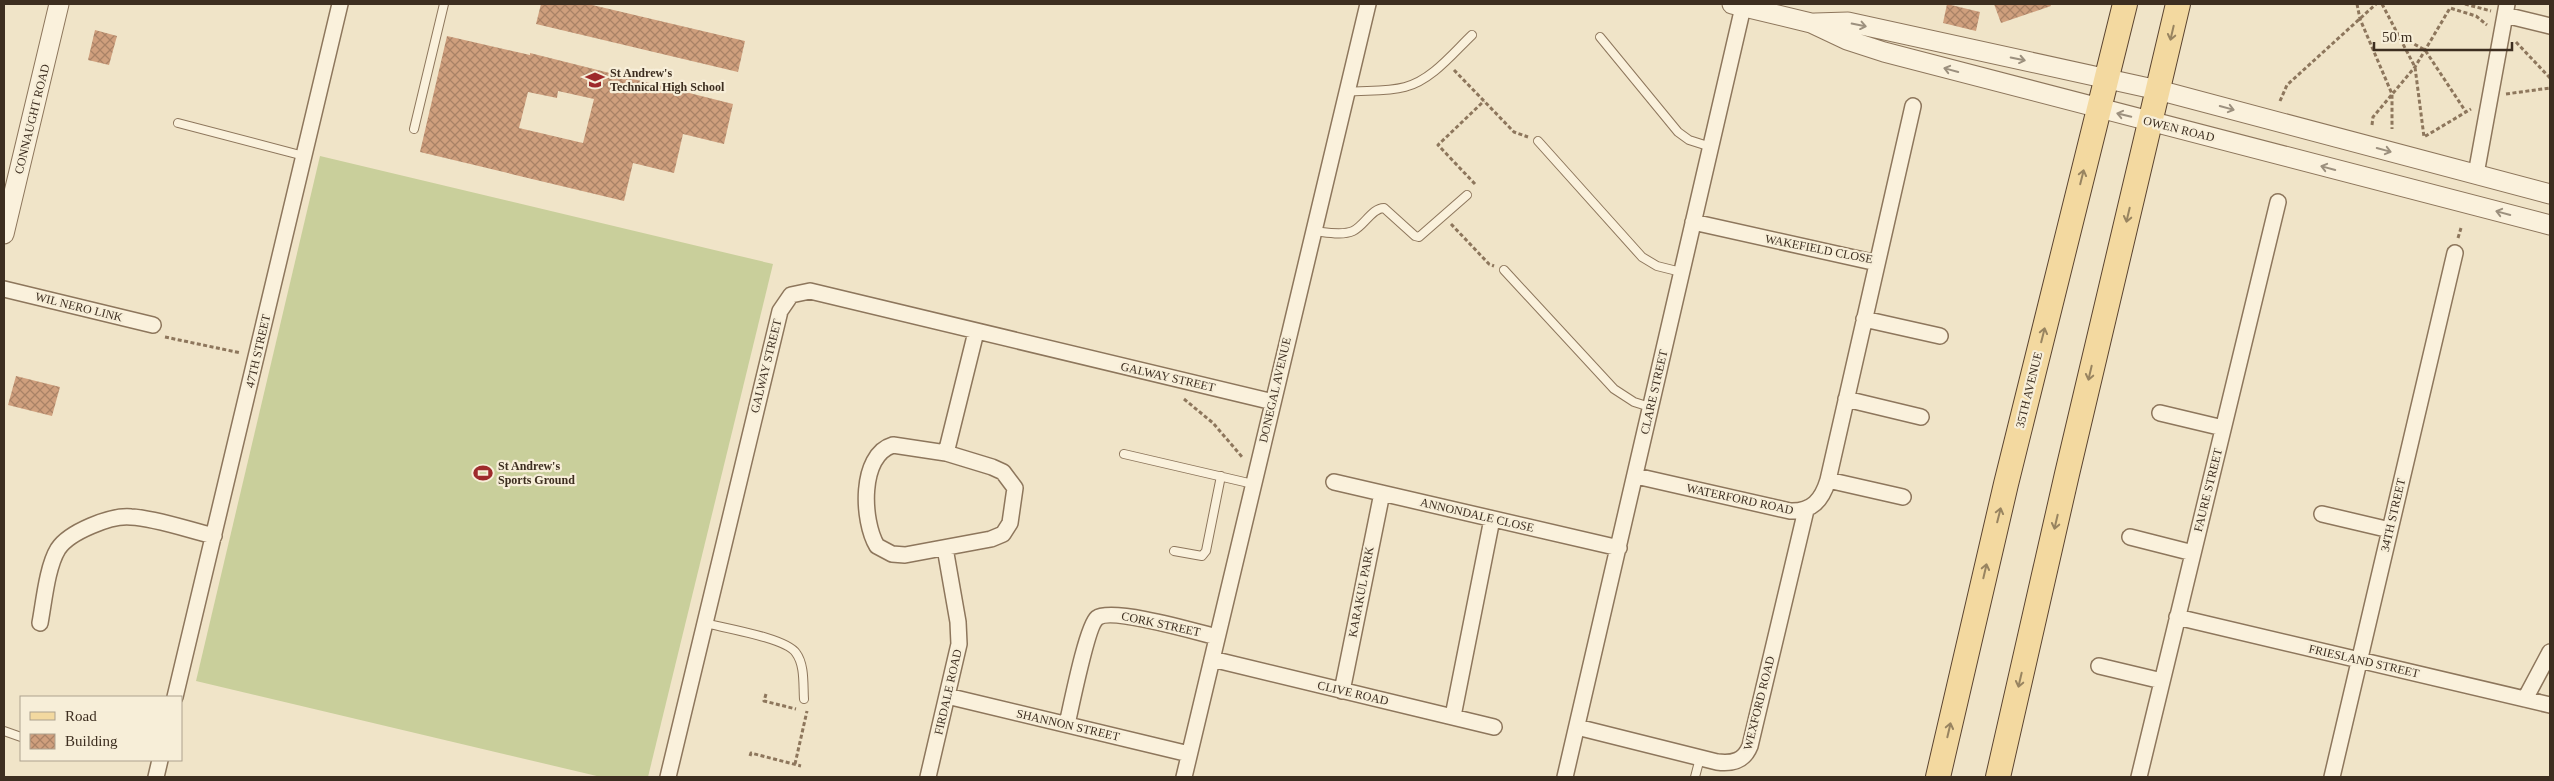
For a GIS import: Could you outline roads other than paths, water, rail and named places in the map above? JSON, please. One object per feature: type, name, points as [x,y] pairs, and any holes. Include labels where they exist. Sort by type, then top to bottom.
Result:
[{"type":"main road","name":"35TH AVENUE","points":[[1938,777],[1991,546],[2125,4]]},
{"type":"main road","points":[[1998,777],[2178,4]]},
{"type":"street","name":"CONNAUGHT ROAD","points":[[4,234],[59,4]]},
{"type":"street","name":"47TH STREET","points":[[175,696],[340,4]]},
{"type":"street","name":"DONEGAL AVENUE","points":[[1184,777],[1368,4]]},
{"type":"street","name":"OWEN ROAD","points":[[1738,5],[1811,23],[1847,40],[1884,52],[2550,225]]},
{"type":"street","name":"CLARE STREET","points":[[1565,777],[1636,476],[1692,222],[1711,147],[1738,5]]},
{"type":"street","points":[[2476,174],[2506,9],[2550,26]]},
{"type":"street","name":"OWEN ROAD","points":[[1811,23],[1848,22],[2158,90],[2550,194]]},
{"type":"street","name":"WAKEFIELD CLOSE","points":[[1692,222],[1877,262],[1913,106]]},
{"type":"street","name":"FAURE STREET","points":[[2138,777],[2278,202]]},
{"type":"street","name":"34TH STREET","points":[[2332,777],[2455,253]]},
{"type":"street","name":"WATERFORD ROAD","points":[[1636,476],[1790,511],[1806,510],[1819,501],[1828,480],[1877,262]]},
{"type":"street","name":"WIL NERO LINK","points":[[4,289],[153,325]]},
{"type":"street","name":"GALWAY STREET","points":[[668,777],[780,311],[786,300],[797,292],[810,291],[1273,402]]},
{"type":"street","points":[[1864,319],[1940,336]]},
{"type":"street","points":[[946,453],[976,332]]},
{"type":"street","points":[[1846,399],[1921,417]]},
{"type":"street","points":[[2160,413],[2223,428]]},
{"type":"street","points":[[902,445],[946,453],[1004,472],[1011,480],[1015,495],[1010,523],[1003,534],[991,539],[945,548],[905,555],[884,552],[873,540],[866,500],[873,466],[880,450],[902,445]]},
{"type":"street","points":[[1828,480],[1903,497]]},
{"type":"street","name":"ANNONDALE CLOSE","points":[[1334,482],[1619,548]]},
{"type":"street","name":"KARAKUL PARK","points":[[1342,691],[1382,493]]},
{"type":"street","name":"WEXFORD ROAD","points":[[1577,727],[1700,758],[1731,763],[1742,758],[1746,754],[1806,510]]},
{"type":"street","points":[[2322,514],[2390,530]]},
{"type":"street","points":[[40,624],[53,560],[63,543],[79,531],[111,519],[130,516],[214,536]]},
{"type":"street","points":[[1453,716],[1492,519]]},
{"type":"street","points":[[2130,537],[2193,553]]},
{"type":"street","name":"FIRDALE ROAD","points":[[928,777],[948,696],[959,634],[945,548]]},
{"type":"street","name":"CORK STREET","points":[[1067,724],[1089,633],[1097,618],[1104,615],[1120,615],[1217,637]]},
{"type":"street","name":"FRIESLAND STREET","points":[[2177,617],[2550,705]]},
{"type":"street","points":[[2525,699],[2550,652]]},
{"type":"street","name":"CLIVE ROAD","points":[[1212,659],[1494,727]]},
{"type":"street","points":[[2099,666],[2162,681]]},
{"type":"street","name":"SHANNON STREET","points":[[948,696],[1189,754]]},
{"type":"street","points":[[156,777],[160,761]]},
{"type":"lane","points":[[414,129],[444,4]]},
{"type":"lane","points":[[1346,92],[1405,87],[1426,77],[1472,34]]},
{"type":"lane","points":[[1600,38],[1678,132],[1689,140],[1711,147]]},
{"type":"lane","points":[[178,122],[304,156]]},
{"type":"lane","points":[[1538,141],[1642,257],[1657,266],[1681,272]]},
{"type":"lane","points":[[1313,231],[1347,232],[1354,230],[1374,212],[1384,208],[1411,233],[1419,237],[1467,195]]},
{"type":"lane","points":[[1504,270],[1614,389],[1634,402],[1650,407]]},
{"type":"lane","points":[[1124,454],[1253,484]]},
{"type":"lane","points":[[1174,551],[1202,556],[1206,551],[1221,476]]},
{"type":"lane","points":[[704,623],[773,640],[795,651],[800,659],[804,699]]},
{"type":"lane","points":[[4,731],[20,737]]},
{"type":"lane","points":[[1695,777],[1700,758]]},
{"type":"place","name":"St Andrew's Technical High School","points":[[595,80]]},
{"type":"place","name":"St Andrew's Sports Ground","points":[[483,473]]}]
